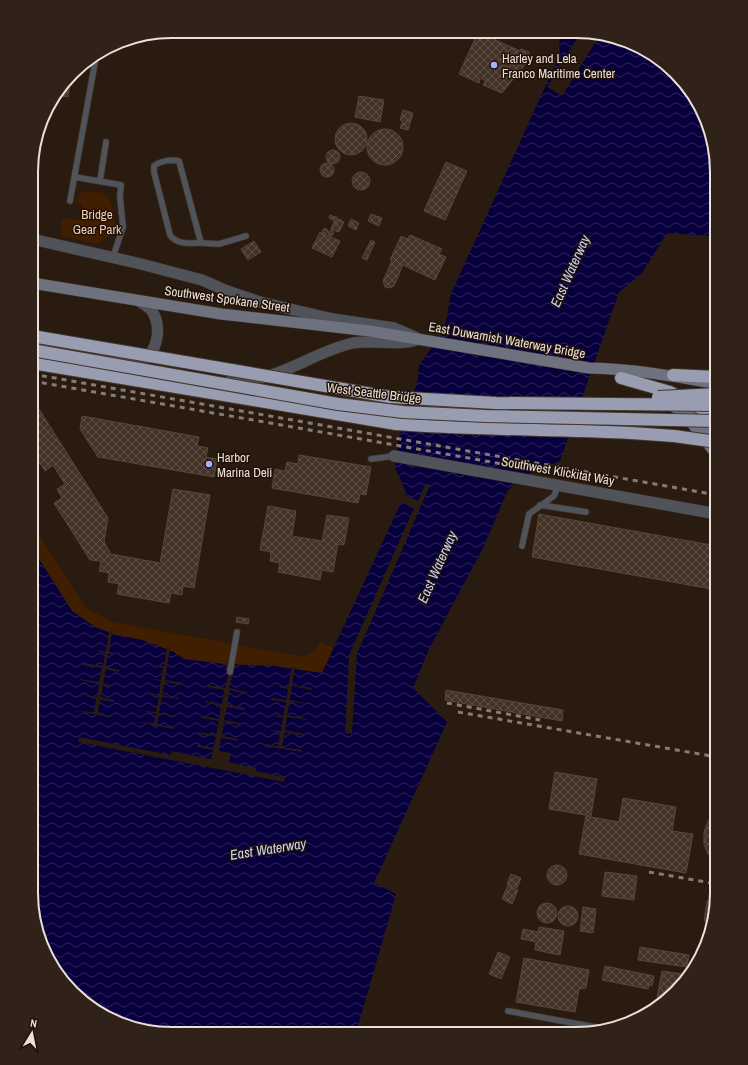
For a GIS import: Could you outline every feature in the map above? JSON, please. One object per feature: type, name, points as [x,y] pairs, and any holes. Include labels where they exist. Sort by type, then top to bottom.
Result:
[{"type":"highway","name":"West Seattle Bridge","points":[[38,337],[390,397],[441,401],[710,405]]},
{"type":"highway","name":"West Seattle Bridge","points":[[38,349],[338,404],[402,412],[493,416],[710,421]]},
{"type":"highway","points":[[38,363],[396,424],[450,428],[537,429],[631,433],[674,436],[710,441]]},
{"type":"highway","points":[[673,375],[710,377]]},
{"type":"highway","points":[[621,378],[670,392],[710,413]]},
{"type":"highway","points":[[553,403],[710,394]]},
{"type":"main road","name":"Southwest Spokane Street","points":[[38,284],[221,314],[420,339]]},
{"type":"main road","name":"East Duwamish Waterway Bridge","points":[[420,339],[589,368]]},
{"type":"main road","points":[[589,368],[620,368],[673,375],[710,383]]},
{"type":"main road","points":[[589,368],[621,378],[653,392],[710,429]]},
{"type":"main road","points":[[684,413],[710,446]]},
{"type":"street","points":[[38,240],[113,257],[202,280],[227,291],[260,302],[333,319],[394,328],[420,339]]},
{"type":"street","points":[[38,342],[106,355],[131,364],[146,358],[154,348],[158,333],[156,319],[151,310],[140,301]]},
{"type":"street","points":[[38,349],[220,380],[244,381],[261,378],[296,367],[335,349],[353,344],[371,341],[409,343],[420,339]]},
{"type":"street","name":"Southwest Klickitat Way","points":[[394,456],[710,513]]},
{"type":"lane","points":[[70,202],[95,63]]},
{"type":"lane","points":[[100,181],[106,142]]},
{"type":"lane","points":[[201,243],[179,161],[174,160],[158,163],[154,166],[154,172],[170,235],[174,240],[180,242],[219,244],[246,236]]},
{"type":"lane","points":[[75,177],[121,185],[120,197],[123,227],[113,257]]},
{"type":"lane","points":[[371,458],[394,456]]},
{"type":"lane","points":[[522,546],[529,514],[554,496],[558,486]]},
{"type":"lane","points":[[540,505],[586,512]]},
{"type":"lane","points":[[230,672],[237,632]]},
{"type":"lane","points":[[508,1011],[590,1026]]},
{"type":"green space","name":"Bridge Gear Park","points":[[83,191],[98,192],[107,196],[114,211],[115,233],[97,244],[60,236],[62,218],[80,220],[83,204],[75,202]]},
{"type":"green space","points":[[38,533],[85,607],[112,622],[300,656],[313,652],[321,641],[334,649],[322,673],[275,666],[224,664],[184,659],[174,652],[142,640],[116,635],[95,627],[72,611],[38,557]]},
{"type":"water","name":"East Waterway","points":[[559,38],[593,39],[610,43],[627,48],[650,61],[664,71],[677,84],[696,113],[703,129],[707,146],[710,164],[710,236],[667,233],[642,273],[619,292],[560,461],[521,477],[507,492],[482,550],[429,649],[413,688],[447,722],[374,883],[396,894],[358,1027],[172,1027],[155,1026],[121,1017],[105,1009],[77,988],[52,952],[45,936],[41,919],[38,901],[38,557],[72,611],[95,627],[116,635],[142,640],[174,652],[184,659],[224,664],[274,666],[322,673],[406,492],[395,468],[398,440],[418,380],[419,365],[444,331],[451,294],[560,54]]},
{"type":"pier","points":[[577,38],[597,40],[562,96],[547,87]]},
{"type":"pier","points":[[426,483],[430,485],[357,654],[352,734],[345,733],[349,655],[414,508],[400,501],[403,494],[418,501]]},
{"type":"pier","points":[[109,631],[112,632],[109,652],[122,654],[108,654],[106,667],[119,670],[119,672],[106,669],[103,683],[117,686],[103,685],[101,697],[114,700],[114,702],[100,700],[98,713],[112,716],[74,711],[94,712],[96,699],[78,694],[97,697],[99,684],[80,679],[99,682],[102,668],[83,665],[83,663],[103,666],[105,653],[94,650],[106,651]]},
{"type":"pier","points":[[167,647],[170,648],[165,680],[182,683],[181,685],[165,682],[162,695],[179,699],[162,697],[159,713],[176,717],[159,714],[157,724],[174,727],[174,729],[137,722],[154,723],[156,714],[138,710],[156,712],[159,696],[141,693],[159,694],[161,681],[144,678],[161,680],[163,668],[146,665],[164,666]]},
{"type":"pier","points":[[226,662],[236,663],[229,688],[247,692],[246,694],[230,690],[227,704],[244,708],[244,710],[227,707],[224,720],[241,723],[240,725],[224,722],[222,736],[238,739],[238,741],[221,738],[219,751],[231,753],[229,762],[256,768],[256,771],[285,777],[284,782],[78,742],[79,737],[171,755],[172,751],[211,759],[213,750],[197,747],[197,745],[213,748],[216,737],[199,734],[199,732],[216,735],[219,721],[201,718],[202,716],[219,719],[221,706],[205,701],[222,704],[224,690],[207,687],[208,685],[225,688],[229,671],[225,670]]},
{"type":"pier","points":[[292,666],[295,667],[292,685],[312,688],[311,690],[292,686],[290,700],[310,704],[290,702],[287,715],[308,719],[287,717],[285,730],[305,734],[304,736],[285,732],[282,747],[302,750],[302,752],[264,746],[265,744],[278,746],[280,733],[267,730],[281,731],[283,718],[269,715],[283,716],[286,702],[271,700],[271,698],[286,700],[288,689],[275,686],[288,687]]},
{"type":"building","name":"Harley and Lela Franco Maritime Center","points":[[475,38],[491,38],[520,51],[521,49],[529,52],[528,54],[532,56],[502,93],[483,85],[486,81],[480,78],[479,83],[459,74]]},
{"type":"building","points":[[70,86],[68,97],[62,96]]},
{"type":"building","points":[[359,96],[384,100],[380,122],[355,117]]},
{"type":"building","points":[[403,110],[413,113],[408,130],[400,128],[403,121],[400,120]]},
{"type":"building","points":[[351,123],[360,126],[364,130],[367,139],[364,148],[360,152],[351,155],[342,152],[338,148],[335,139],[338,130],[342,126]]},
{"type":"building","points":[[385,129],[395,132],[400,137],[403,147],[400,157],[395,162],[385,165],[375,162],[370,157],[367,147],[370,137],[375,132]]},
{"type":"building","points":[[333,150],[338,152],[340,157],[338,162],[333,164],[328,162],[326,157],[328,152]]},
{"type":"building","points":[[446,162],[467,171],[445,220],[424,211]]},
{"type":"building","points":[[327,163],[332,165],[334,170],[332,175],[327,177],[322,175],[320,170],[322,165]]},
{"type":"building","points":[[361,172],[368,174],[370,181],[368,188],[361,190],[354,188],[352,181],[354,174]]},
{"type":"building","points":[[371,214],[382,218],[379,226],[368,221]]},
{"type":"building","points":[[329,215],[333,215],[333,219],[329,219]]},
{"type":"building","points":[[333,217],[337,217],[337,221],[333,221]]},
{"type":"building","points":[[339,219],[344,222],[339,232],[331,229],[334,222],[337,223]]},
{"type":"building","points":[[351,219],[359,223],[356,230],[348,226]]},
{"type":"building","points":[[325,228],[328,231],[325,234],[322,231]]},
{"type":"building","points":[[331,230],[334,233],[331,236],[328,233]]},
{"type":"building","points":[[320,232],[340,241],[332,257],[312,248]]},
{"type":"building","points":[[410,235],[442,249],[439,254],[446,257],[435,280],[403,265],[394,286],[390,288],[385,287],[383,281],[392,261],[390,260],[401,236],[407,239]]},
{"type":"building","points":[[371,240],[375,242],[367,260],[362,258]]},
{"type":"building","points":[[254,241],[261,252],[248,260],[241,249]]},
{"type":"building","points":[[38,409],[108,518],[104,542],[111,554],[160,563],[173,489],[210,495],[194,588],[183,586],[182,595],[171,593],[169,603],[117,594],[119,584],[108,582],[109,573],[99,571],[101,561],[90,560],[54,503],[62,498],[57,489],[65,484],[53,465],[45,471],[39,462]]},
{"type":"building","points":[[82,416],[199,437],[197,446],[208,448],[206,457],[217,459],[214,477],[98,457],[80,429]]},
{"type":"building","points":[[299,455],[371,467],[366,495],[360,494],[358,503],[272,488],[275,469],[285,471],[287,462],[298,464]]},
{"type":"building","points":[[268,506],[296,511],[292,536],[322,541],[327,515],[349,518],[344,545],[338,544],[333,572],[322,570],[320,580],[278,572],[280,563],[270,561],[271,552],[260,550]]},
{"type":"building","points":[[539,514],[710,545],[710,589],[532,557]]},
{"type":"building","points":[[237,617],[249,619],[248,624],[236,622]]},
{"type":"building","points":[[446,690],[563,710],[562,721],[445,700]]},
{"type":"building","points":[[555,772],[597,779],[591,816],[549,809]]},
{"type":"building","points":[[623,798],[676,807],[672,831],[693,834],[686,873],[579,854],[586,816],[619,822]]},
{"type":"building","points":[[710,819],[710,856],[704,844],[704,832]]},
{"type":"building","points":[[557,865],[564,868],[567,875],[564,882],[557,885],[550,882],[547,875],[550,868]]},
{"type":"building","points":[[605,872],[637,876],[634,900],[602,896]]},
{"type":"building","points":[[511,874],[521,878],[517,888],[507,884]]},
{"type":"building","points":[[508,885],[518,890],[512,904],[502,899]]},
{"type":"building","points":[[707,901],[710,901],[706,921],[704,921]]},
{"type":"building","points":[[547,903],[554,906],[557,913],[554,920],[547,923],[540,920],[537,913],[540,906]]},
{"type":"building","points":[[564,906],[572,906],[578,912],[578,920],[572,926],[564,926],[558,920],[558,912]]},
{"type":"building","points":[[583,907],[596,909],[593,933],[580,931]]},
{"type":"building","points":[[539,927],[564,931],[560,955],[535,950],[536,942],[521,939],[523,929],[538,932]]},
{"type":"building","points":[[640,947],[689,955],[687,967],[638,960]]},
{"type":"building","points":[[498,952],[510,957],[501,979],[489,974]]},
{"type":"building","points":[[524,958],[589,970],[586,988],[579,989],[575,1012],[516,1002]]},
{"type":"building","points":[[605,966],[654,976],[652,986],[649,985],[648,989],[602,980]]},
{"type":"building","points":[[662,971],[682,974],[664,994],[657,998]]},
{"type":"railway","points":[[38,375],[710,494]]},
{"type":"railway","points":[[38,382],[559,474]]},
{"type":"railway","points":[[447,703],[540,720]]},
{"type":"railway","points":[[458,712],[710,756]]},
{"type":"railway","points":[[649,872],[710,883]]},
{"type":"place","name":"Harley and Lela Franco Maritime Center","points":[[494,65]]},
{"type":"place","name":"Harbor Marina Deli","points":[[209,464]]}]
